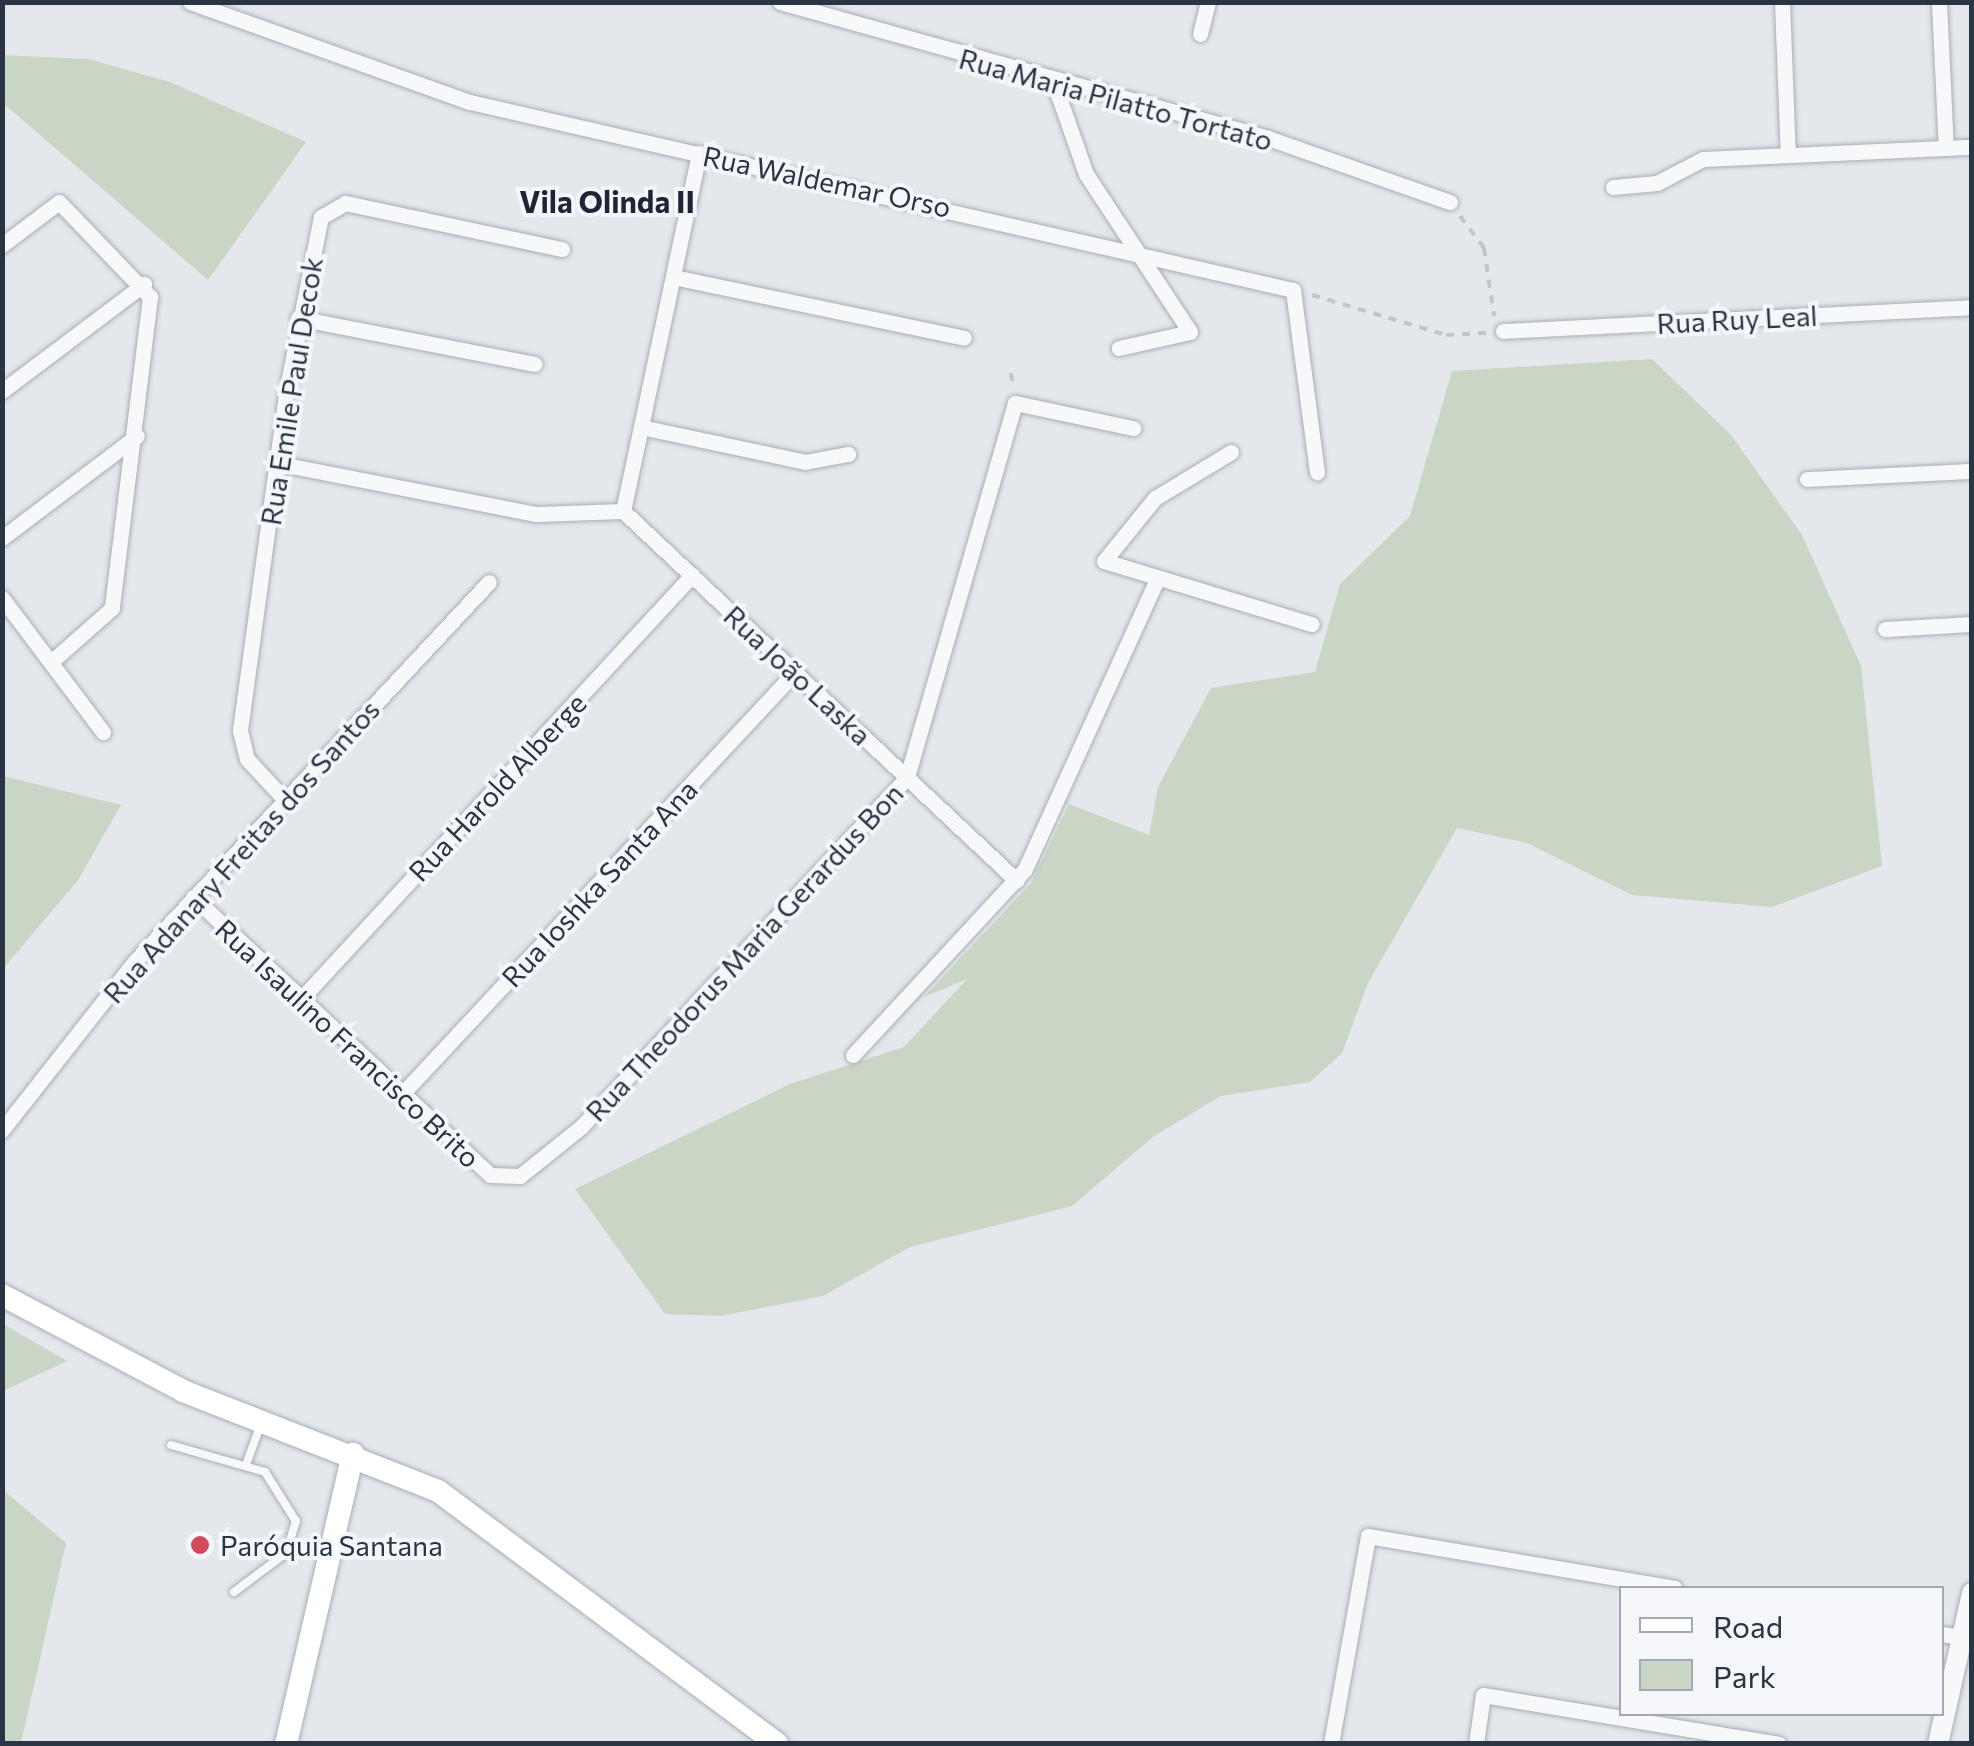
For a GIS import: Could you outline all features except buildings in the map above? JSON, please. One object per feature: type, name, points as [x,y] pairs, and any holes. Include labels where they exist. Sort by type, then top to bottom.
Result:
[{"type":"main road","points":[[2,1295],[183,1391],[353,1454],[460,1506],[778,1744]]},
{"type":"main road","points":[[286,1744],[353,1454]]},
{"type":"street","name":"Rua Waldemar Orso","points":[[190,2],[470,102],[1144,251],[1293,290]]},
{"type":"street","name":"Rua Maria Pilatto Tortato","points":[[780,2],[1055,86],[1282,142],[1450,202]]},
{"type":"street","points":[[1200,34],[1208,2]]},
{"type":"street","points":[[1782,2],[1788,155]]},
{"type":"street","points":[[1939,2],[1946,148]]},
{"type":"street","points":[[1055,86],[1086,174],[1144,251],[1190,336],[1119,348]]},
{"type":"street","points":[[1613,187],[1656,183],[1703,160],[1972,146]]},
{"type":"street","points":[[276,463],[536,514],[624,510],[699,153]]},
{"type":"street","points":[[2,245],[59,202],[144,284],[151,309],[112,608],[50,662]]},
{"type":"street","name":"Rua Emile Paul Decok","points":[[284,800],[247,759],[240,730],[298,318],[321,218],[334,203],[562,249]]},
{"type":"street","points":[[673,277],[964,338]]},
{"type":"street","points":[[2,391],[144,284]]},
{"type":"street","points":[[1293,290],[1318,472]]},
{"type":"street","name":"Rua Ruy Leal","points":[[1503,331],[1972,308]]},
{"type":"street","points":[[298,318],[535,364]]},
{"type":"street","name":"Rua Theodorus Maria Gerardus Bon","points":[[508,1180],[581,1128],[907,777],[1015,403],[1133,428]]},
{"type":"street","points":[[641,427],[805,462],[848,454]]},
{"type":"street","points":[[2,538],[137,436]]},
{"type":"street","points":[[1231,452],[1154,498],[1111,546],[1104,561],[1156,581],[1312,624]]},
{"type":"street","points":[[1807,479],[1972,470]]},
{"type":"street","name":"Rua João Laska","points":[[624,510],[1017,880]]},
{"type":"street","name":"Rua Harold Alberge","points":[[301,999],[692,576]]},
{"type":"street","points":[[853,1056],[1017,880],[1156,581]]},
{"type":"street","name":"Rua Adanary Freitas dos Santos","points":[[2,1130],[193,898],[489,582]]},
{"type":"street","points":[[2,598],[103,732]]},
{"type":"street","points":[[1885,629],[1972,624]]},
{"type":"street","name":"Rua Ioshka Santa Ana","points":[[402,1094],[795,672]]},
{"type":"street","name":"Rua Isaulino Francisco Brito","points":[[193,898],[490,1175],[508,1180]]},
{"type":"street","points":[[1331,1744],[1368,1536],[1663,1586]]},
{"type":"street","points":[[1944,1697],[1952,1635],[1972,1593]]},
{"type":"street","points":[[1476,1744],[1483,1695],[1779,1744]]},
{"type":"street","points":[[1938,1744],[1942,1716]]},
{"type":"lane","points":[[247,1462],[261,1421]]},
{"type":"lane","points":[[171,1445],[247,1462],[265,1472],[296,1522],[286,1553],[234,1592]]},
{"type":"path","points":[[1450,202],[1484,248],[1486,304]]},
{"type":"path","points":[[1293,290],[1446,335],[1503,331]]},
{"type":"green space","points":[[2,55],[88,59],[170,82],[306,142],[208,280],[3,103]]},
{"type":"green space","points":[[1652,359],[1731,435],[1802,535],[1861,666],[1882,866],[1772,907],[1632,895],[1527,843],[1457,828],[1368,983],[1342,1053],[1310,1082],[1221,1096],[1154,1136],[1072,1206],[910,1247],[823,1296],[721,1316],[665,1314],[575,1189],[790,1084],[904,1047],[967,979],[924,997],[1031,883],[1069,804],[1149,835],[1158,787],[1211,688],[1315,672],[1340,584],[1410,516],[1452,371]]},
{"type":"green space","points":[[3,776],[121,805],[78,880],[3,969]]},
{"type":"green space","points":[[3,1324],[67,1361],[3,1391]]},
{"type":"green space","points":[[2,1489],[66,1543],[21,1743],[3,1743]]},
{"type":"place","name":"Paróquia Santana","points":[[200,1545]]},
{"type":"district","name":"Vila Olinda II","points":[[607,201]]}]
